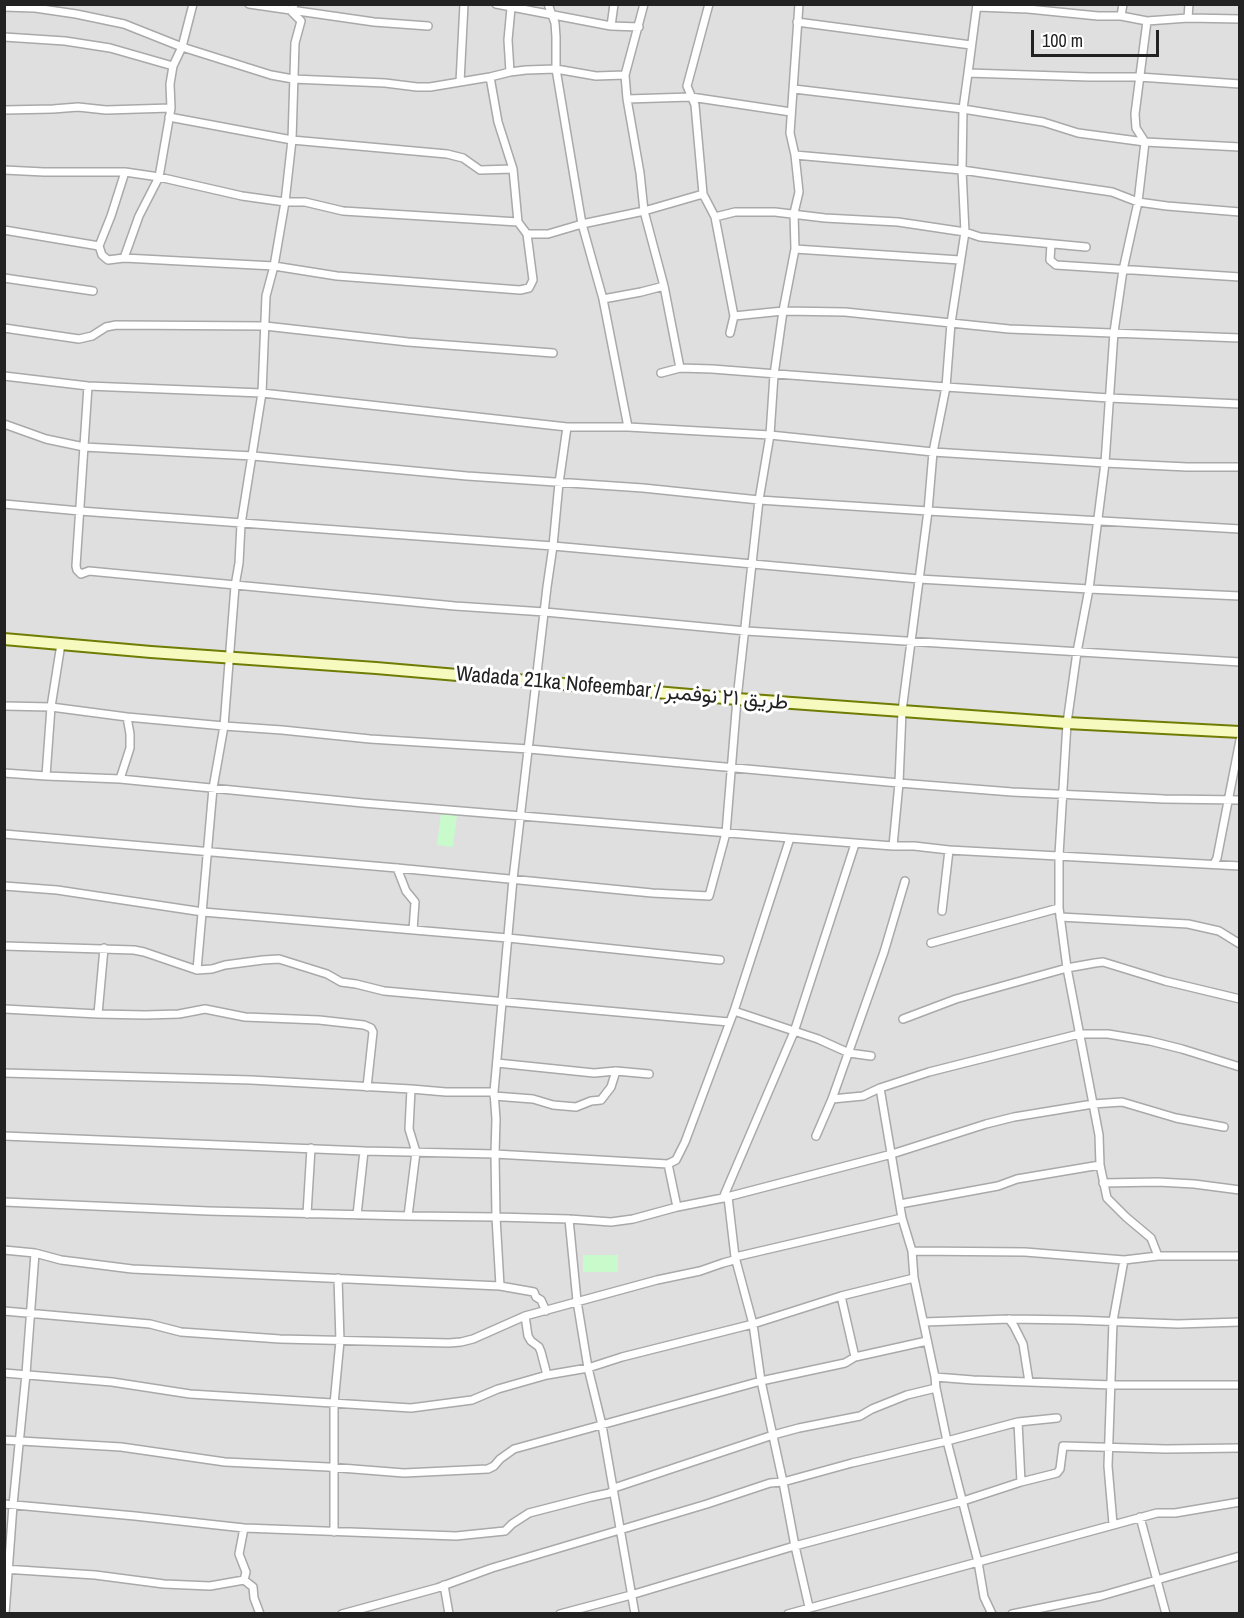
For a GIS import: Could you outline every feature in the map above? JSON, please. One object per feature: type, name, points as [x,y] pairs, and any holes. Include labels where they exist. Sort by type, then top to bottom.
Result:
[{"type":"street","points":[[124,258],[139,216],[159,177],[171,108],[170,84],[173,66],[182,47],[193,4]]},
{"type":"street","points":[[249,4],[293,8],[374,22],[428,26]]},
{"type":"street","points":[[460,81],[464,4]]},
{"type":"street","points":[[496,4],[611,26],[639,27]]},
{"type":"street","points":[[548,4],[555,23],[556,69],[582,224],[603,299],[628,427]]},
{"type":"street","points":[[611,26],[614,4]]},
{"type":"street","points":[[644,4],[625,75],[627,99],[644,211],[680,368]]},
{"type":"street","points":[[709,4],[687,86],[695,105],[703,194],[715,217],[734,315],[730,333]]},
{"type":"street","points":[[4,834],[652,893],[709,896],[726,833],[737,699],[759,500],[770,435],[774,375],[783,311],[795,249],[794,213],[799,192],[795,155],[789,133],[799,4]]},
{"type":"street","points":[[1121,16],[1123,4]]},
{"type":"street","points":[[1188,18],[1190,4]]},
{"type":"street","points":[[4,7],[29,6],[124,24],[182,47],[271,75],[293,79],[430,87],[510,72],[556,69],[596,76],[625,75]]},
{"type":"street","points":[[892,846],[899,783],[902,711],[928,511],[933,452],[946,387],[951,323],[965,232],[962,170],[963,109],[977,6],[1121,16],[1147,21],[1188,18],[1239,19]]},
{"type":"street","points":[[197,970],[213,788],[224,726],[241,524],[262,393],[266,296],[274,266],[285,202],[292,140],[295,43],[301,21],[293,8]]},
{"type":"street","points":[[510,72],[508,40],[511,8]]},
{"type":"street","points":[[797,21],[971,45]]},
{"type":"street","points":[[1147,21],[1136,114],[1136,128],[1145,142],[1138,202],[1123,270],[1114,332],[1105,463],[1098,522],[1067,723],[1059,855],[1059,908],[1067,968],[1099,1135],[1100,1165],[1107,1198],[1151,1238],[1158,1256]]},
{"type":"street","points":[[4,37],[64,41],[110,48],[173,66]]},
{"type":"street","points":[[968,73],[1139,77],[1239,84]]},
{"type":"street","points":[[125,172],[99,246],[106,259],[274,266],[337,276],[520,290],[529,288],[533,280],[527,234],[518,222],[513,169],[498,122],[490,77]]},
{"type":"street","points":[[794,89],[963,109],[1043,122],[1078,133],[1145,142],[1239,147]]},
{"type":"street","points":[[627,99],[691,97],[791,112]]},
{"type":"street","points":[[4,110],[53,110],[78,107],[106,110],[171,108]]},
{"type":"street","points":[[169,117],[292,140],[447,154],[463,158],[480,170],[513,169]]},
{"type":"street","points":[[795,155],[962,170],[1112,192],[1138,202],[1239,212]]},
{"type":"street","points":[[4,170],[125,172],[159,177],[242,196],[285,202],[305,202],[343,211],[518,222]]},
{"type":"street","points":[[527,234],[548,234],[703,194]]},
{"type":"street","points":[[715,217],[735,212],[794,213],[825,218],[898,222],[965,232],[980,237],[1086,247]]},
{"type":"street","points":[[4,230],[99,246]]},
{"type":"street","points":[[1051,244],[1050,260],[1056,265],[1239,277]]},
{"type":"street","points":[[795,249],[960,260]]},
{"type":"street","points":[[4,278],[93,291]]},
{"type":"street","points":[[603,299],[663,286]]},
{"type":"street","points":[[734,315],[783,311],[845,312],[1009,329],[1239,339]]},
{"type":"street","points":[[4,328],[79,339],[116,325],[265,326],[408,342],[553,354]]},
{"type":"street","points":[[661,373],[680,368],[1109,398],[1239,404]]},
{"type":"street","points":[[4,376],[88,386],[262,393],[567,427],[628,427],[770,435],[933,452],[1105,463],[1239,467]]},
{"type":"street","points":[[88,386],[76,566],[81,574],[89,571],[746,631],[1239,662]]},
{"type":"street","points":[[4,424],[46,439],[84,447],[253,456],[364,468],[643,488],[759,500],[1239,530]]},
{"type":"street","points":[[500,1286],[496,1217],[494,1094],[520,815],[567,427]]},
{"type":"street","points":[[4,504],[80,512],[553,546],[919,579],[1239,596]]},
{"type":"street","name":"Wadada 21ka Nofeembar / طريق ٢١ نوفمبر","points":[[4,639],[737,699],[1067,723],[1239,732]]},
{"type":"street","points":[[46,776],[51,707],[61,644]]},
{"type":"street","points":[[4,706],[51,707],[127,717],[370,739],[529,749],[1012,792],[1164,800],[1239,800]]},
{"type":"street","points":[[120,778],[130,748],[127,717]]},
{"type":"street","points":[[1214,864],[1239,740]]},
{"type":"street","points":[[4,772],[46,776],[120,778],[363,803],[855,844],[1239,866]]},
{"type":"street","points":[[4,1136],[364,1151],[495,1154],[668,1164],[676,1160],[680,1154],[734,1011],[790,838]]},
{"type":"street","points":[[809,1607],[761,1381],[753,1324],[735,1257],[725,1197],[794,1032],[855,844]]},
{"type":"street","points":[[942,911],[949,850]]},
{"type":"street","points":[[396,868],[409,897],[414,902],[413,930]]},
{"type":"street","points":[[816,1136],[849,1053],[884,952],[905,881]]},
{"type":"street","points":[[4,886],[66,891],[203,912],[508,938],[720,960]]},
{"type":"street","points":[[931,943],[1059,908]]},
{"type":"street","points":[[1060,917],[1188,924],[1219,931],[1239,944]]},
{"type":"street","points":[[4,946],[104,948],[144,952],[197,970],[279,959],[327,974],[341,982],[384,992],[729,1023]]},
{"type":"street","points":[[98,1014],[104,948]]},
{"type":"street","points":[[903,1019],[956,999],[1067,968],[1103,962],[1165,981],[1239,999]]},
{"type":"street","points":[[4,1008],[145,1015],[179,1014],[206,1009],[245,1017],[319,1020],[368,1026],[373,1032],[367,1087]]},
{"type":"street","points":[[734,1011],[818,1039],[849,1053],[871,1056]]},
{"type":"street","points":[[832,1099],[863,1096],[929,1072],[1079,1034],[1108,1034],[1150,1041],[1239,1067]]},
{"type":"street","points":[[497,1064],[594,1073],[616,1071],[649,1074]]},
{"type":"street","points":[[4,1073],[261,1081],[411,1089],[494,1094],[576,1107],[601,1100],[611,1087],[616,1071]]},
{"type":"street","points":[[880,1088],[902,1218],[912,1251],[914,1278],[947,1441],[978,1562],[984,1597],[992,1614]]},
{"type":"street","points":[[408,1216],[416,1152],[409,1129],[411,1089]]},
{"type":"street","points":[[4,1202],[208,1211],[496,1217],[611,1222],[725,1197],[892,1154],[1014,1117],[1093,1104],[1122,1102],[1176,1119],[1224,1126]]},
{"type":"street","points":[[307,1214],[311,1148]]},
{"type":"street","points":[[357,1215],[364,1151]]},
{"type":"street","points":[[668,1164],[677,1207]]},
{"type":"street","points":[[900,1204],[998,1186],[1017,1179],[1100,1165]]},
{"type":"street","points":[[1103,1183],[1158,1182],[1239,1190]]},
{"type":"street","points":[[4,1311],[150,1324],[181,1332],[280,1339],[461,1342],[525,1316],[577,1301],[700,1271],[734,1260],[735,1257],[902,1218]]},
{"type":"street","points":[[569,1219],[577,1301],[588,1368],[602,1425],[635,1614]]},
{"type":"street","points":[[4,1250],[132,1269],[500,1286],[534,1292],[546,1311]]},
{"type":"street","points":[[912,1251],[1025,1252],[1124,1260],[1158,1256],[1239,1256]]},
{"type":"street","points":[[5,1614],[35,1253]]},
{"type":"street","points":[[1113,1524],[1108,1466],[1113,1321],[1124,1260]]},
{"type":"street","points":[[334,1532],[334,1404],[340,1341],[338,1278]]},
{"type":"street","points":[[4,1373],[112,1382],[190,1394],[411,1408],[471,1400],[498,1389],[547,1375],[588,1368],[753,1324],[841,1296],[914,1278]]},
{"type":"street","points":[[841,1296],[855,1357]]},
{"type":"street","points":[[525,1316],[528,1336],[539,1347],[547,1375]]},
{"type":"street","points":[[924,1322],[1009,1319],[1178,1324],[1239,1322]]},
{"type":"street","points":[[1009,1319],[1023,1344],[1029,1382]]},
{"type":"street","points":[[4,1440],[121,1447],[225,1462],[404,1473],[488,1469],[514,1449],[761,1381],[845,1363],[855,1357],[927,1341]]},
{"type":"street","points":[[935,1377],[1112,1385],[1239,1385]]},
{"type":"street","points":[[4,1504],[244,1528],[456,1536],[505,1531],[529,1513],[610,1493],[614,1488],[773,1435],[860,1416],[907,1395],[936,1388]]},
{"type":"street","points":[[342,1614],[444,1585],[492,1568],[770,1483],[783,1482],[1018,1422],[1057,1418]]},
{"type":"street","points":[[1018,1422],[1021,1482]]},
{"type":"street","points":[[560,1614],[1059,1472],[1063,1446],[1166,1449],[1239,1448]]},
{"type":"street","points":[[788,1614],[1157,1512],[1175,1513],[1239,1502]]},
{"type":"street","points":[[1140,1517],[1166,1614]]},
{"type":"street","points":[[244,1528],[239,1554],[246,1572],[244,1580]]},
{"type":"street","points":[[1012,1614],[1039,1611],[1101,1596],[1239,1556]]},
{"type":"street","points":[[7,1569],[210,1586],[244,1580],[253,1587],[260,1614]]},
{"type":"street","points":[[444,1585],[449,1614]]},
{"type":"shaded area","points":[[5,5],[1239,5],[1239,1613],[5,1613]]},
{"type":"green space","points":[[441,813],[457,815],[453,847],[437,845]]},
{"type":"green space","points":[[583,1255],[618,1255],[618,1272],[583,1272]]}]
